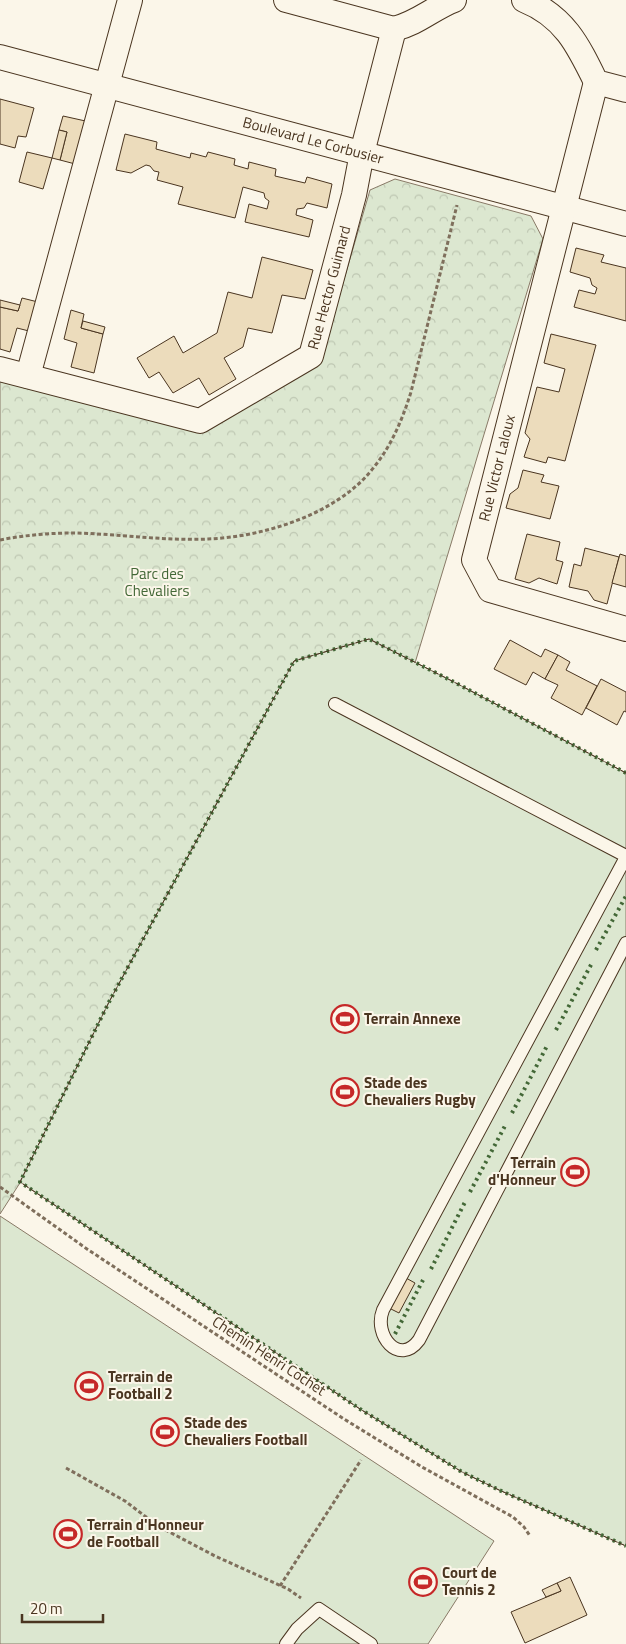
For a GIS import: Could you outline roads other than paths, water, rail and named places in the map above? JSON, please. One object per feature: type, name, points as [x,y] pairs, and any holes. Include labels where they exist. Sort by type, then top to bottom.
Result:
[{"type":"street","points":[[28,376],[130,0]]},
{"type":"street","points":[[286,0],[394,29],[413,22],[454,0]]},
{"type":"street","points":[[524,0],[551,15],[566,29],[580,50],[596,82],[626,90]]},
{"type":"street","name":"Rue Hector Guimard","points":[[0,369],[200,420],[311,356],[354,195],[362,153],[394,29]]},
{"type":"street","name":"Boulevard Le Corbusier","points":[[0,57],[626,224]]},
{"type":"street","name":"Rue Victor Laloux","points":[[596,82],[474,560],[490,590],[626,629]]},
{"type":"lane","points":[[335,704],[626,857],[383,1310],[380,1323],[383,1336],[394,1348],[399,1350],[410,1348],[419,1340],[626,943]]},
{"type":"lane","points":[[286,1644],[297,1629],[319,1609],[371,1644]]},
{"type":"place","name":"Terrain Annexe","points":[[345,1019]]},
{"type":"place","name":"Stade des Chevaliers Rugby","points":[[345,1092]]},
{"type":"place","name":"Terrain d'Honneur","points":[[575,1172]]},
{"type":"place","name":"Terrain de Football 2","points":[[89,1386]]},
{"type":"place","name":"Stade des Chevaliers Football","points":[[165,1432]]},
{"type":"place","name":"Terrain d'Honneur de Football","points":[[68,1534]]},
{"type":"place","name":"Court de Tennis 2","points":[[423,1582]]},
{"type":"park label","name":"Parc des Chevaliers","points":[[157,582]]}]
